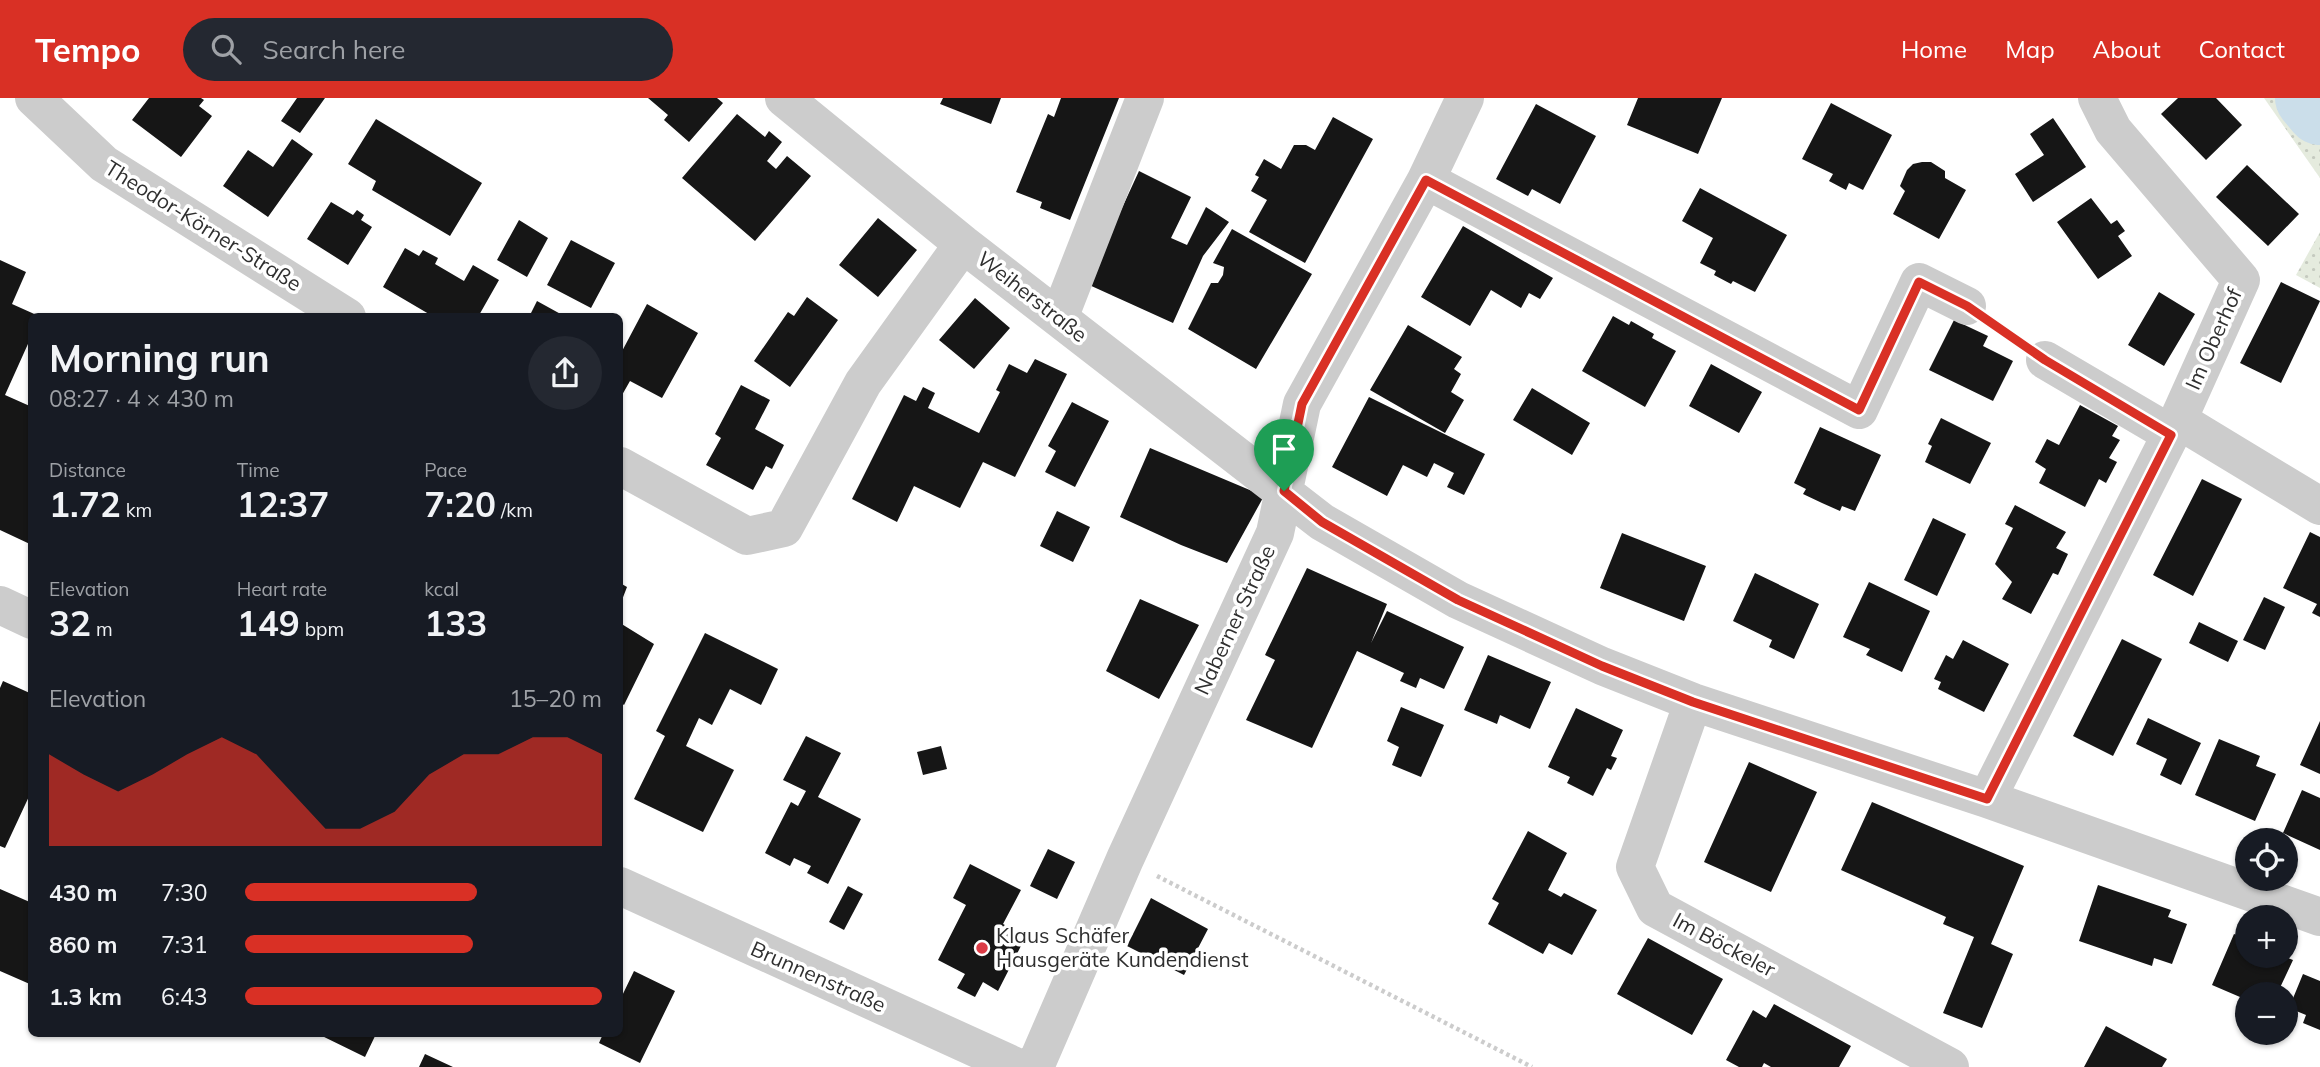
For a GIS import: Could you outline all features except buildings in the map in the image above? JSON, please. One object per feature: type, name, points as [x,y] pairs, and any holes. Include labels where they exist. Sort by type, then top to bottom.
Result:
[{"type":"street","name":"Theodor-Körner-Straße","points":[[34,98],[104,164],[341,313]]},
{"type":"street","name":"Weiherstraße","points":[[785,98],[963,244],[1322,522],[1458,600],[1602,666],[1693,702],[1987,799],[2320,917]]},
{"type":"street","points":[[1059,318],[1145,98]]},
{"type":"street","name":"Naberner Straße","points":[[1035,1067],[1125,859],[1275,533],[1302,404],[1426,180],[1465,98]]},
{"type":"street","name":"Im Oberhof","points":[[2097,98],[2113,130],[2241,281],[2174,427]]},
{"type":"street","points":[[1426,180],[1859,410],[1919,282],[1967,306]]},
{"type":"street","points":[[623,469],[747,536],[784,528],[863,383],[963,244]]},
{"type":"street","points":[[2045,360],[2320,506]]},
{"type":"street","points":[[1987,799],[2174,427]]},
{"type":"street","points":[[0,605],[28,618]]},
{"type":"street","name":"Im Böckeler","points":[[1693,702],[1635,867],[1655,908],[1950,1067]]},
{"type":"street","name":"Brunnenstraße","points":[[623,888],[1017,1067]]},
{"type":"path","points":[[1967,306],[2045,360]]},
{"type":"path","points":[[1125,859],[1532,1067]]},
{"type":"shaded area","points":[[2264,98],[2297,98],[2320,126],[2320,178]]},
{"type":"shaded area","points":[[2320,232],[2320,288],[2296,275]]},
{"type":"waterway","points":[[2309,98],[2320,111]]},
{"type":"place","name":"Klaus Schäfer Hausgeräte Kundendienst","points":[[982,948]]},
{"type":"route","points":[[1426,180],[1859,410],[1919,282],[1967,306],[2045,360],[2171,435],[1987,799],[1693,702],[1602,666],[1458,600],[1322,522],[1284,491],[1302,404],[1426,180]]}]
